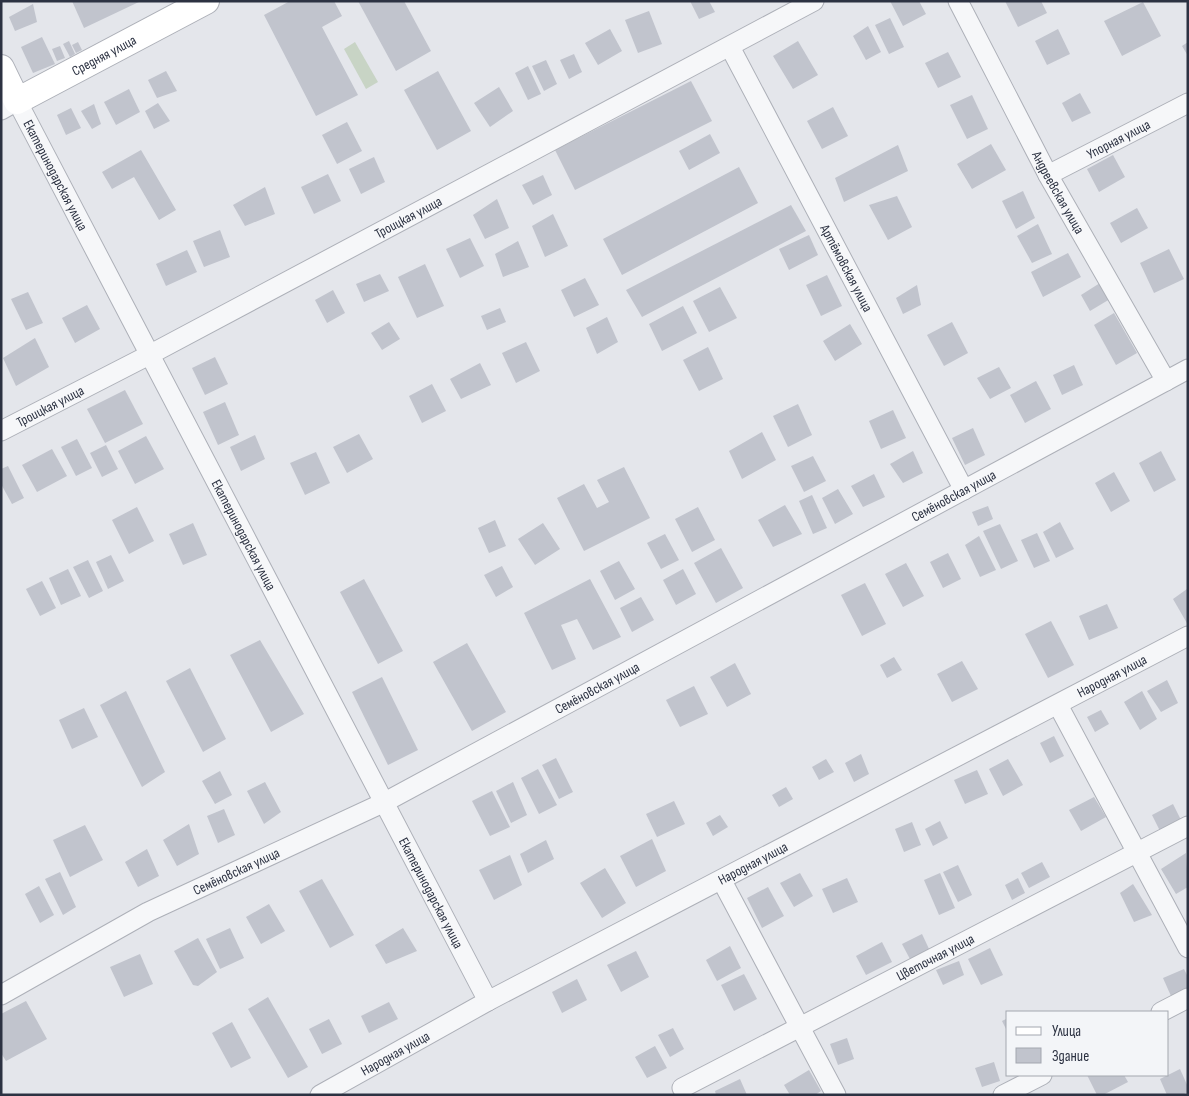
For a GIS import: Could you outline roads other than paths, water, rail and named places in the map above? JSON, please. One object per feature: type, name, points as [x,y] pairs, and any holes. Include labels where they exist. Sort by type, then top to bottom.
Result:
[{"type":"street","name":"Средняя улица","points":[[9,106],[206,1]]},
{"type":"street","name":"Троицкая улица","points":[[1,431],[148,355],[814,1]]},
{"type":"street","name":"Андреевская улица","points":[[958,1],[1048,175],[1166,380]]},
{"type":"street","name":"Артёмовская улица","points":[[730,47],[964,490]]},
{"type":"street","name":"Екатеринодарская улица","points":[[1,68],[9,106],[148,355],[385,802],[488,1001]]},
{"type":"street","name":"Упорная улица","points":[[1048,175],[1188,103]]},
{"type":"street","name":"Семёновская улица","points":[[1,995],[148,912],[385,802],[1188,369]]},
{"type":"street","name":"Народная улица","points":[[320,1095],[488,1001],[1188,636]]},
{"type":"street","points":[[1058,705],[1188,948]]},
{"type":"street","name":"Цветочная улица","points":[[682,1088],[1188,826]]},
{"type":"street","points":[[722,880],[802,1027],[836,1095]]},
{"type":"street","points":[[1163,1011],[1188,998]]},
{"type":"street","points":[[1003,1095],[1040,1076]]}]
